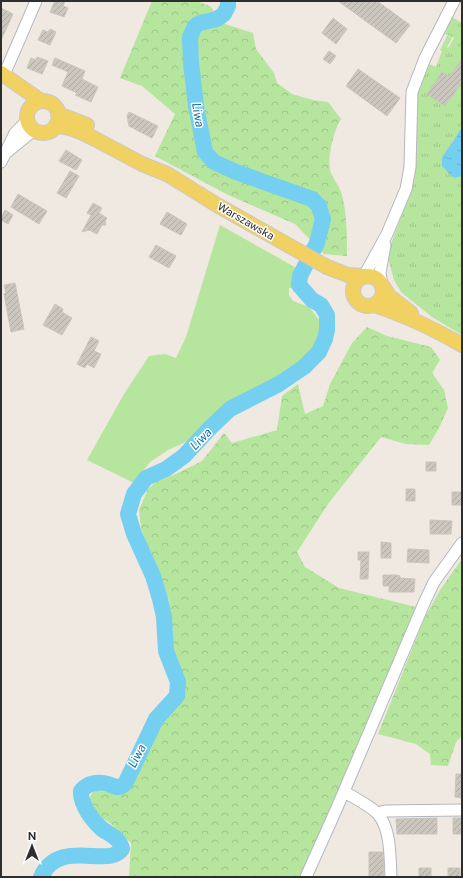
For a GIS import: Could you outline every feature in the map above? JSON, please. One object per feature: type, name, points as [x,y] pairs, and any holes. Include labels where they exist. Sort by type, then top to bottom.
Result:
[{"type":"main road","points":[[2,77],[16,92],[35,104]]},
{"type":"main road","points":[[48,102],[53,104],[57,120],[52,130],[40,132],[31,126],[28,111],[35,104],[48,102]]},
{"type":"main road","name":"Warszawska","points":[[57,120],[90,125],[146,156],[167,174],[217,205],[326,267]]},
{"type":"main road","points":[[326,267],[348,274],[370,276],[375,278],[382,285],[388,296],[436,330],[462,346]]},
{"type":"main road","points":[[326,267],[353,292],[354,297],[361,304],[365,306],[374,305],[436,330]]},
{"type":"main road","points":[[353,292],[356,282],[364,276]]},
{"type":"main road","points":[[374,305],[381,299],[383,290],[382,285]]},
{"type":"street","points":[[2,77],[36,1]]},
{"type":"street","points":[[364,276],[387,234],[409,178],[412,92],[425,58],[454,1]]},
{"type":"street","points":[[1,162],[15,134],[31,126]]},
{"type":"street","points":[[382,285],[380,273],[387,234]]},
{"type":"street","points":[[306,877],[344,792],[425,601],[434,582],[462,543]]},
{"type":"street","points":[[344,792],[378,813],[384,825],[390,849],[391,877]]},
{"type":"street","points":[[378,813],[385,811],[462,810]]},
{"type":"green space","points":[[152,1],[196,1],[210,6],[225,24],[253,33],[256,49],[274,73],[277,83],[292,94],[313,100],[328,102],[341,119],[336,130],[329,161],[331,173],[341,192],[344,203],[347,256],[324,254],[295,224],[228,195],[155,156],[175,114],[142,86],[120,78]]},
{"type":"green space","points":[[452,17],[462,23],[462,335],[432,317],[401,292],[394,280],[387,254],[413,186],[416,88],[427,63],[436,67],[442,51],[440,50],[447,36],[452,38],[447,47],[448,48],[454,38],[445,34]]},
{"type":"green space","points":[[220,225],[300,270],[295,283],[295,288],[289,288],[289,295],[293,301],[309,307],[321,322],[317,349],[295,369],[244,398],[228,403],[188,441],[168,450],[150,462],[134,483],[87,460],[124,394],[149,356],[165,354],[176,358],[186,337]]},
{"type":"green space","points":[[367,327],[387,336],[431,347],[440,360],[432,373],[444,390],[448,408],[429,445],[406,444],[381,437],[328,504],[297,552],[305,567],[339,588],[416,607],[302,877],[121,877],[129,876],[131,843],[110,823],[97,815],[89,799],[94,790],[120,794],[142,761],[159,728],[178,704],[181,673],[172,654],[173,634],[169,600],[141,529],[139,510],[148,489],[156,482],[202,461],[224,433],[232,443],[277,430],[282,396],[298,384],[305,414],[323,406],[330,384],[352,343]]},
{"type":"green space","points":[[462,559],[462,736],[456,742],[448,766],[431,765],[430,754],[416,744],[378,734],[425,617],[440,590]]},
{"type":"water","points":[[462,127],[462,176],[454,178],[442,166],[442,157]]},
{"type":"building","points":[[55,1],[65,1],[63,6],[68,8],[64,17],[50,12]]},
{"type":"building","points":[[338,1],[377,1],[410,25],[396,43]]},
{"type":"building","points":[[1,8],[13,14],[1,40]]},
{"type":"building","points":[[333,18],[347,29],[336,44],[322,33]]},
{"type":"building","points":[[50,29],[56,32],[50,45],[38,40],[43,30],[48,32]]},
{"type":"building","points":[[329,51],[336,56],[330,64],[323,59]]},
{"type":"building","points":[[37,57],[48,61],[42,74],[27,68],[31,58],[36,60]]},
{"type":"building","points":[[55,58],[85,71],[82,79],[98,87],[91,102],[75,95],[77,93],[62,86],[68,72],[52,65]]},
{"type":"building","points":[[462,59],[462,82],[445,106],[427,94],[442,72],[449,77]]},
{"type":"building","points":[[358,69],[400,98],[387,116],[346,86]]},
{"type":"building","points":[[129,112],[158,126],[152,138],[129,126],[127,116]]},
{"type":"building","points":[[66,150],[82,160],[76,170],[59,161]]},
{"type":"building","points":[[70,171],[79,176],[66,198],[57,193]]},
{"type":"building","points":[[18,194],[47,211],[39,224],[11,207]]},
{"type":"building","points":[[93,203],[102,208],[99,213],[107,218],[105,221],[106,225],[102,225],[97,234],[89,230],[82,232],[91,215],[87,213]]},
{"type":"building","points":[[5,210],[13,215],[8,224],[1,220]]},
{"type":"building","points":[[167,212],[187,224],[181,235],[160,224]]},
{"type":"building","points":[[156,245],[176,256],[169,268],[149,257]]},
{"type":"building","points":[[15,283],[24,329],[11,332],[4,294],[6,293],[4,285]]},
{"type":"building","points":[[55,304],[63,309],[62,312],[72,318],[62,335],[43,325]]},
{"type":"building","points":[[91,337],[99,341],[94,351],[101,354],[94,368],[87,364],[85,368],[77,364]]},
{"type":"building","points":[[426,462],[436,462],[436,471],[426,471]]},
{"type":"building","points":[[406,489],[415,489],[415,501],[406,501]]},
{"type":"building","points":[[452,492],[462,492],[462,505],[452,505]]},
{"type":"building","points":[[430,520],[452,521],[451,534],[430,534]]},
{"type":"building","points":[[381,542],[391,543],[391,558],[381,558]]},
{"type":"building","points":[[408,549],[429,550],[429,563],[407,562]]},
{"type":"building","points":[[358,552],[369,552],[368,579],[360,579],[361,560],[358,560]]},
{"type":"building","points":[[383,575],[396,575],[400,576],[400,578],[415,579],[414,592],[389,592],[389,586],[383,586]]},
{"type":"building","points":[[456,774],[462,774],[462,798],[455,797]]},
{"type":"building","points":[[437,818],[437,834],[397,834],[396,819]]},
{"type":"building","points":[[453,818],[462,818],[462,834],[453,834]]},
{"type":"building","points":[[369,852],[383,852],[384,877],[369,877]]},
{"type":"building","points":[[419,868],[431,868],[431,877],[419,877]]},
{"type":"building","points":[[448,868],[460,868],[460,877],[448,877]]},
{"type":"waterway","name":"Liwa","points":[[41,877],[49,865],[59,859],[71,856],[106,856],[116,854],[122,849],[117,839],[102,829],[94,821],[82,801],[81,791],[86,786],[93,783],[105,783],[118,787],[124,784],[156,719],[177,696],[178,682],[166,651],[164,617],[160,599],[153,576],[134,534],[128,514],[134,494],[146,478],[166,469],[184,456],[230,409],[279,384],[304,367],[319,352],[327,330],[327,315],[321,305],[312,300],[299,285],[300,276],[317,243],[323,219],[319,206],[312,199],[236,172],[214,162],[205,152],[196,106],[191,63],[190,37],[195,26],[200,23],[217,19],[224,14],[228,6],[228,1]]}]
